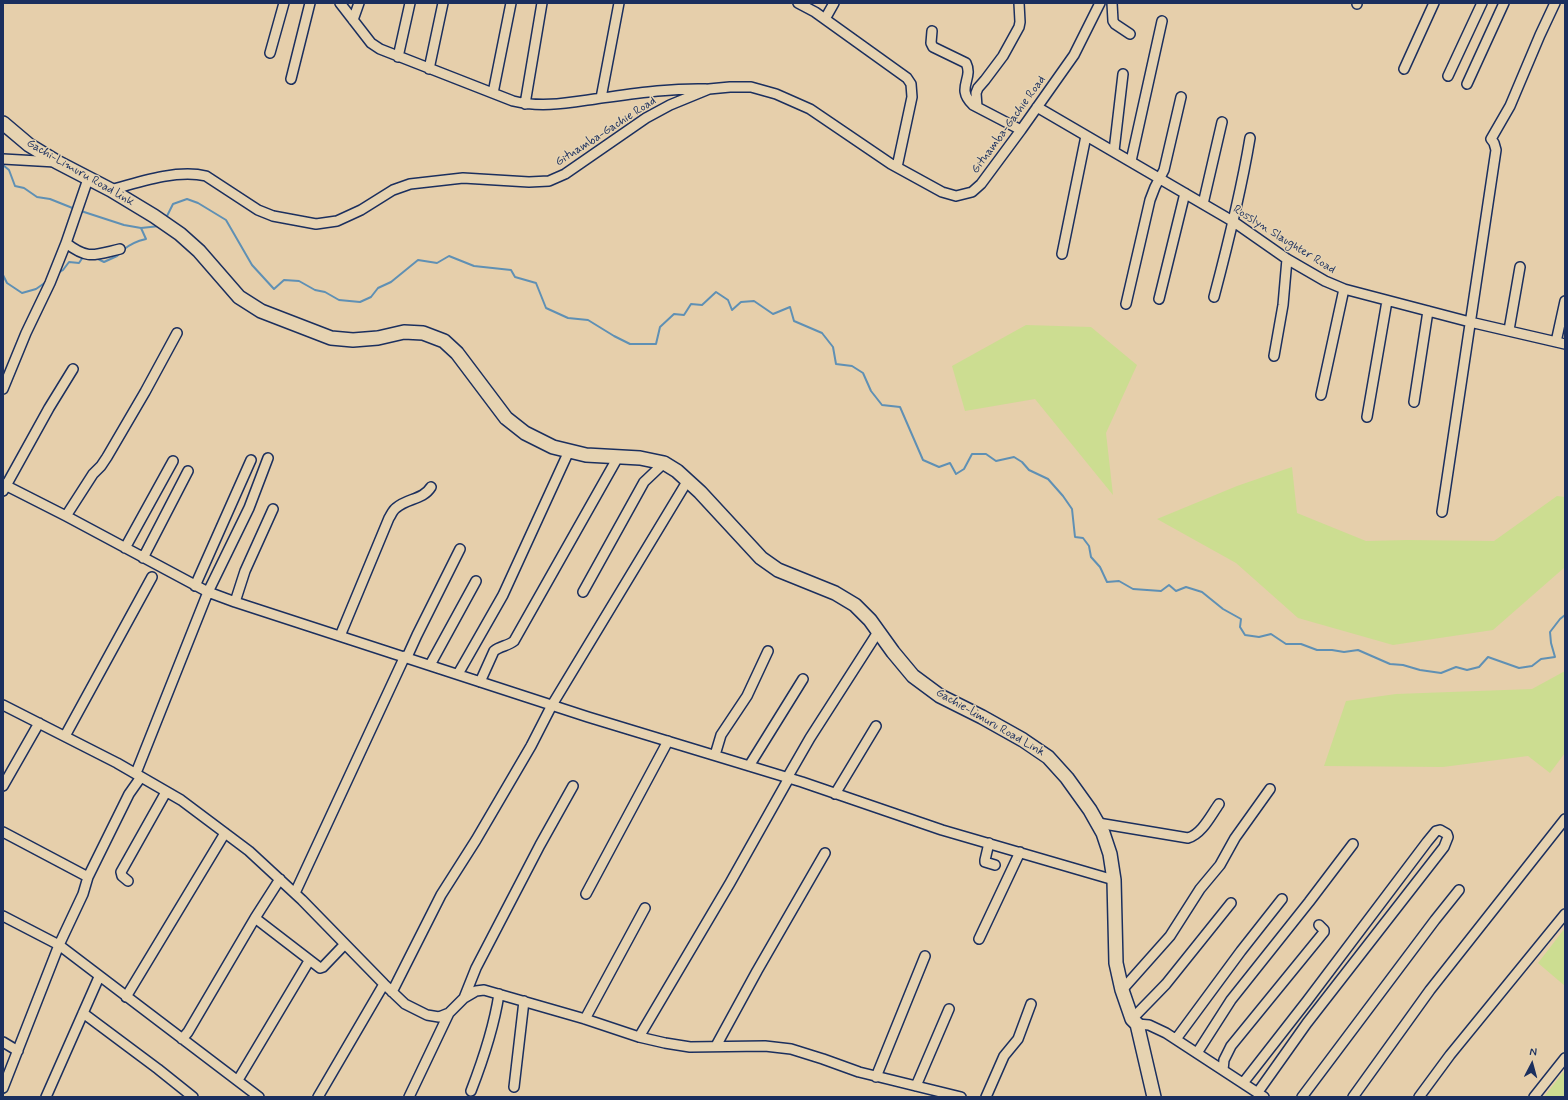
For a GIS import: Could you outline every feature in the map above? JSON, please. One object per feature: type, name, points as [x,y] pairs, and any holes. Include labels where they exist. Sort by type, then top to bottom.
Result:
[{"type":"main road","name":"Gachi-Limuru Road link","points":[[3,123],[29,145],[57,162],[111,190],[163,222]]},
{"type":"main road","name":"Gachie-limuru Road Link","points":[[163,222],[180,234],[199,251],[239,297],[261,311],[331,338],[353,340],[372,339],[404,332],[423,333],[444,341],[457,353],[506,418],[525,433],[553,447],[586,455],[640,458],[664,463],[688,480],[761,558],[778,570],[835,593],[855,605],[870,620],[913,676],[940,696],[1023,740],[1048,757],[1068,778],[1090,810],[1103,833],[1110,854],[1114,880],[1116,963],[1122,990],[1135,1022],[1154,1097]]},
{"type":"street","points":[[270,53],[284,3]]},
{"type":"street","points":[[291,79],[310,3]]},
{"type":"street","points":[[340,3],[371,43],[380,50],[494,94],[525,104],[552,105],[686,88],[709,89]]},
{"type":"street","points":[[353,20],[359,3]]},
{"type":"street","points":[[398,57],[410,3]]},
{"type":"street","points":[[429,69],[443,3]]},
{"type":"street","points":[[494,94],[511,3]]},
{"type":"street","points":[[525,104],[542,3]]},
{"type":"street","points":[[601,98],[619,3]]},
{"type":"street","points":[[798,3],[872,52],[907,78],[911,84],[912,97],[897,168]]},
{"type":"street","points":[[825,20],[834,3]]},
{"type":"street","points":[[977,107],[976,93],[978,88],[1003,56],[1019,27],[1019,3]]},
{"type":"street","name":"Gituamba-Gachie Road","points":[[111,190],[138,182],[187,174],[198,174],[206,176],[258,210],[273,216],[316,224],[337,221],[361,210],[393,190],[410,184],[463,178],[529,182],[549,181],[565,174],[646,118],[670,105],[709,89],[751,87],[776,94],[810,109],[897,168],[942,192],[956,196],[972,192],[981,184],[1074,55],[1100,3]]},
{"type":"street","points":[[1112,3],[1113,21],[1130,34]]},
{"type":"street","points":[[1404,69],[1434,3]]},
{"type":"street","points":[[1448,76],[1482,3]]},
{"type":"street","points":[[1467,84],[1504,3]]},
{"type":"street","points":[[1442,512],[1496,150],[1492,139],[1510,106],[1555,3]]},
{"type":"street","points":[[1131,161],[1162,21]]},
{"type":"street","points":[[932,31],[931,43],[933,47],[966,63],[968,66],[968,73],[964,88],[968,101],[1021,130]]},
{"type":"street","points":[[1114,151],[1124,74]]},
{"type":"street","points":[[1126,304],[1150,200],[1164,170],[1181,97]]},
{"type":"street","name":"Rosslyn Slaughter Road","points":[[1037,107],[1234,222],[1287,258],[1325,281],[1344,289],[1470,322],[1561,343]]},
{"type":"street","points":[[1203,204],[1222,122]]},
{"type":"street","points":[[1062,254],[1086,136]]},
{"type":"street","points":[[1214,297],[1234,222],[1250,138]]},
{"type":"street","points":[[3,159],[57,162]]},
{"type":"street","points":[[3,389],[66,243],[88,179]]},
{"type":"street","points":[[1159,299],[1185,193]]},
{"type":"street","points":[[66,243],[85,255],[98,254],[120,249]]},
{"type":"street","points":[[1274,356],[1283,304],[1287,258]]},
{"type":"street","points":[[1509,330],[1520,267]]},
{"type":"street","points":[[1321,395],[1344,289]]},
{"type":"street","points":[[1367,418],[1387,300]]},
{"type":"street","points":[[1561,343],[1565,301]]},
{"type":"street","points":[[1414,402],[1428,311]]},
{"type":"street","points":[[66,516],[93,474],[107,457],[177,333]]},
{"type":"street","points":[[73,369],[4,487],[66,516],[195,586],[235,602],[552,705],[788,778],[942,830],[1114,880]]},
{"type":"street","points":[[458,674],[503,595],[569,451]]},
{"type":"street","points":[[480,682],[494,651],[498,648],[509,645],[514,641],[618,457]]},
{"type":"street","points":[[3,1088],[59,945],[83,894],[88,877],[138,775],[208,592],[249,508],[268,458]]},
{"type":"street","points":[[195,586],[251,460]]},
{"type":"street","points":[[125,548],[173,461]]},
{"type":"street","points":[[583,592],[644,482],[664,463]]},
{"type":"street","points":[[143,558],[188,471]]},
{"type":"street","points":[[392,992],[441,895],[476,840],[527,752],[552,705],[688,480]]},
{"type":"street","points":[[340,636],[389,518],[396,508],[405,502],[427,493],[431,487]]},
{"type":"street","points":[[235,602],[245,571],[273,509]]},
{"type":"street","points":[[295,893],[406,657],[460,549]]},
{"type":"street","points":[[65,736],[152,577]]},
{"type":"street","points":[[430,665],[476,581]]},
{"type":"street","points":[[639,1037],[726,890],[810,738],[878,632]]},
{"type":"street","points":[[715,755],[721,735],[747,696],[768,652]]},
{"type":"street","points":[[749,766],[803,680]]},
{"type":"street","points":[[3,705],[65,736],[181,800],[249,851],[280,879],[405,1004],[426,1015],[439,1017],[449,1013]]},
{"type":"street","points":[[3,786],[39,723]]},
{"type":"street","points":[[835,794],[876,726]]},
{"type":"street","points":[[586,894],[668,741]]},
{"type":"street","points":[[464,998],[476,968],[540,845],[573,786]]},
{"type":"street","points":[[1122,990],[1170,936],[1200,889],[1220,865],[1236,838],[1270,789]]},
{"type":"street","points":[[128,881],[122,876],[121,872],[166,792]]},
{"type":"street","points":[[1098,823],[1188,838],[1194,836],[1219,804]]},
{"type":"street","points":[[1353,1097],[1430,990],[1565,819]]},
{"type":"street","points":[[1231,902],[1135,1022],[1149,1025],[1176,1039],[1261,1095],[1307,1023],[1444,847],[1448,837],[1443,831],[1436,831],[1243,1083]]},
{"type":"street","points":[[3,832],[88,877]]},
{"type":"street","points":[[126,997],[225,833]]},
{"type":"street","points":[[989,843],[984,860],[985,862],[995,865]]},
{"type":"street","points":[[1197,1053],[1231,1000],[1353,844]]},
{"type":"street","points":[[980,939],[1020,852]]},
{"type":"street","points":[[716,1046],[825,853]]},
{"type":"street","points":[[182,1039],[188,1032],[255,918],[280,879]]},
{"type":"street","points":[[1302,1097],[1434,920],[1459,890]]},
{"type":"street","points":[[1176,1039],[1241,951],[1282,899]]},
{"type":"street","points":[[584,1019],[645,908]]},
{"type":"street","points":[[1419,1097],[1450,1055],[1565,914]]},
{"type":"street","points":[[3,916],[59,945],[259,1097]]},
{"type":"street","points":[[255,918],[317,966],[323,967],[345,944]]},
{"type":"street","points":[[1223,1070],[1224,1060],[1230,1046],[1324,932],[1319,925]]},
{"type":"street","points":[[876,1077],[925,956]]},
{"type":"street","points":[[238,1080],[309,961]]},
{"type":"street","points":[[46,1097],[100,977]]},
{"type":"street","points":[[318,1097],[384,984]]},
{"type":"street","points":[[409,1097],[449,1013],[464,998],[476,991],[484,990],[584,1019],[639,1037],[690,1047],[765,1046],[791,1049],[876,1077],[961,1097]]},
{"type":"street","points":[[471,1091],[493,1023],[499,994]]},
{"type":"street","points":[[514,1087],[524,1001]]},
{"type":"street","points":[[986,1097],[1004,1056],[1018,1039],[1031,1004]]},
{"type":"street","points":[[916,1086],[949,1009]]},
{"type":"street","points":[[83,1013],[193,1097]]},
{"type":"street","points":[[3,1042],[18,1051]]},
{"type":"street","points":[[1534,1097],[1565,1058]]},
{"type":"green space","points":[[1026,325],[1091,327],[1137,365],[1106,433],[1113,495],[1035,399],[965,411],[952,366]]},
{"type":"green space","points":[[1292,467],[1297,513],[1366,541],[1494,541],[1557,496],[1565,497],[1565,567],[1493,630],[1393,645],[1298,618],[1236,563],[1157,519],[1237,486]]},
{"type":"green space","points":[[1565,671],[1565,753],[1550,773],[1528,756],[1443,767],[1324,766],[1346,701],[1396,694],[1532,689]]},
{"type":"green space","points":[[1565,928],[1565,986],[1538,963]]},
{"type":"green space","points":[[1565,1070],[1565,1097],[1544,1097]]},
{"type":"waterway","points":[[3,165],[9,170],[15,186],[24,188],[37,197],[50,199],[75,209]]},
{"type":"waterway","points":[[166,218],[173,204],[187,199],[198,203],[226,220],[252,265],[274,289],[284,280],[299,281],[315,290],[325,292],[339,300],[360,302],[371,297],[378,288],[391,282],[418,260],[437,263],[449,256],[474,266],[511,270],[515,277],[536,283],[546,308],[568,318],[588,320],[630,344],[656,344],[660,327],[674,314],[684,315],[691,304],[702,305],[716,292],[728,300],[732,310],[741,302],[754,301],[773,314],[790,307],[794,321],[822,333],[833,347],[836,364],[852,366],[863,373],[871,391],[882,405],[900,407],[923,460],[939,467],[950,463],[956,474],[964,469],[972,454],[986,454],[996,461],[1014,457],[1022,462],[1029,470],[1048,479],[1063,496],[1072,509],[1075,537],[1083,538],[1089,546],[1091,557],[1100,567],[1107,582],[1119,581],[1133,589],[1161,591],[1169,585],[1176,591],[1186,587],[1202,592],[1223,609],[1241,619],[1240,627],[1245,635],[1259,637],[1271,634],[1286,644],[1301,644],[1317,650],[1344,652],[1358,650],[1390,664],[1403,665],[1420,670],[1441,673],[1456,667],[1467,670],[1479,667],[1488,657],[1519,668],[1532,666],[1541,659],[1555,657],[1550,632],[1565,615]]},
{"type":"waterway","points":[[81,211],[124,225],[141,228]]},
{"type":"waterway","points":[[123,250],[134,243],[146,239],[141,228],[160,226]]},
{"type":"waterway","points":[[96,258],[104,262],[120,253]]},
{"type":"waterway","points":[[58,273],[63,270],[69,262],[79,263],[83,257]]},
{"type":"waterway","points":[[3,275],[7,283],[22,293],[36,289],[46,282]]}]
